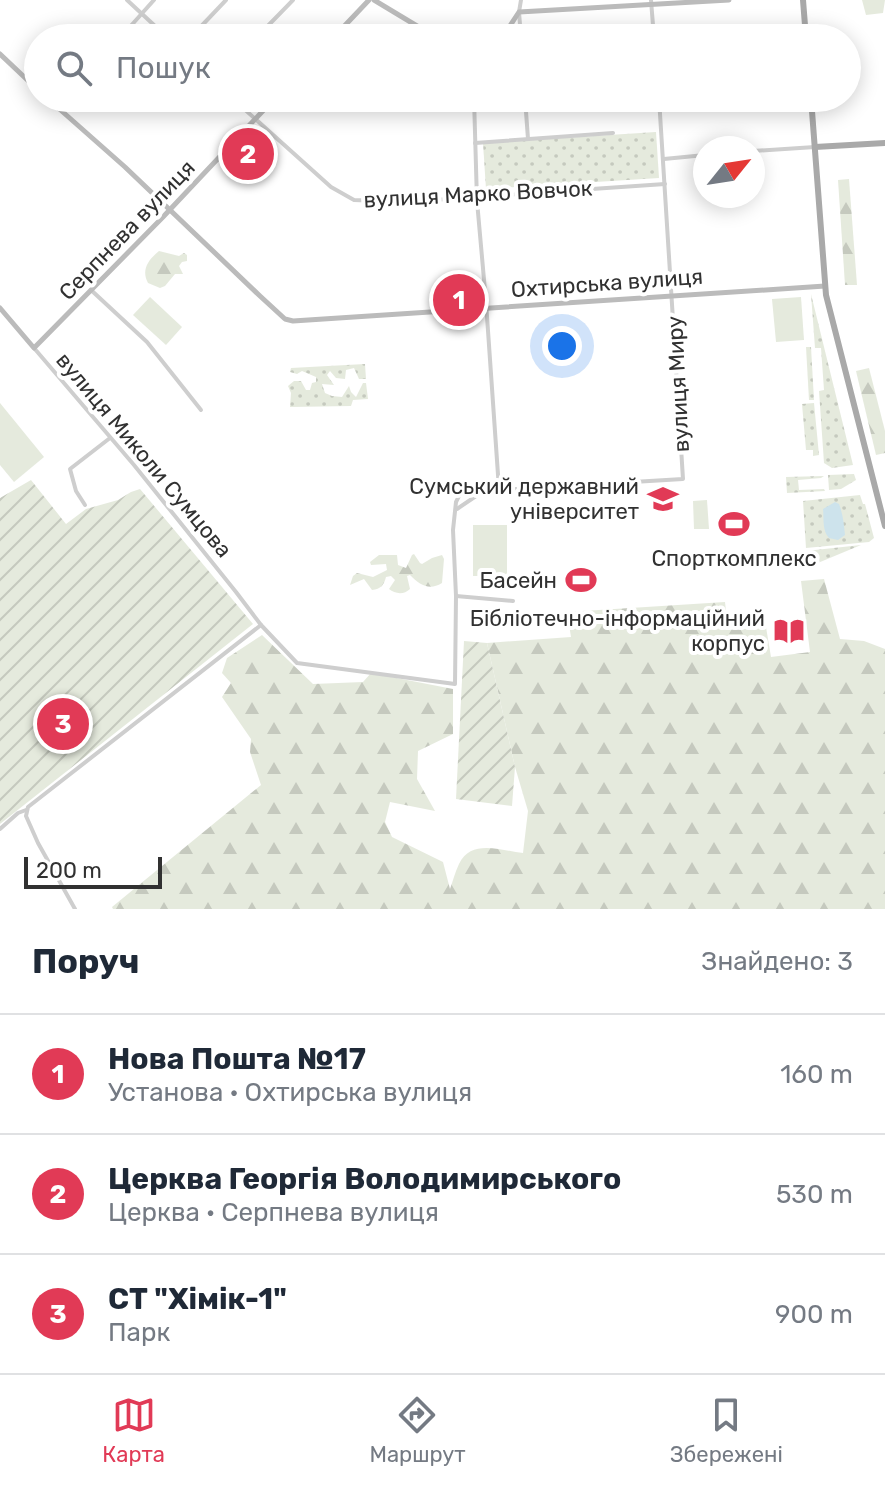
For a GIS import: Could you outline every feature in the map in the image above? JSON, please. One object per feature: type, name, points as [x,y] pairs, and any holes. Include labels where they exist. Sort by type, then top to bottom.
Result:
[{"type":"main road","points":[[347,24],[372,0],[413,24]]},
{"type":"main road","points":[[511,24],[519,12],[651,2],[729,0]]},
{"type":"main road","points":[[803,0],[805,24]]},
{"type":"main road","points":[[0,54],[24,77]]},
{"type":"main road","name":"Охтирська вулиця","points":[[63,112],[285,319],[293,321],[825,286]]},
{"type":"main road","name":"Серпнева вулиця","points":[[34,348],[262,112]]},
{"type":"main road","points":[[812,112],[825,286],[885,526]]},
{"type":"main road","points":[[815,147],[885,143]]},
{"type":"main road","name":"вулиця Миколи Сумцова","points":[[0,308],[34,348]]},
{"type":"street","points":[[127,0],[153,24]]},
{"type":"street","points":[[132,24],[154,0]]},
{"type":"street","points":[[203,24],[226,0]]},
{"type":"street","points":[[270,24],[293,0]]},
{"type":"street","points":[[520,24],[521,0]]},
{"type":"street","points":[[651,2],[653,24]]},
{"type":"street","name":"вулиця Марко Вовчок","points":[[247,112],[331,187],[354,200],[405,202],[665,184]]},
{"type":"street","points":[[474,112],[476,198],[499,489],[466,490],[459,496],[453,530],[456,596],[513,601]]},
{"type":"street","points":[[526,112],[528,139]]},
{"type":"street","name":"вулиця Миру","points":[[499,489],[683,479],[660,112]]},
{"type":"street","points":[[475,143],[613,133]]},
{"type":"street","points":[[765,150],[815,147]]},
{"type":"street","points":[[663,159],[693,156]]},
{"type":"street","points":[[91,290],[147,342],[201,410]]},
{"type":"street","name":"вулиця Миколи Сумцова","points":[[34,348],[111,438],[261,625],[297,663],[455,684],[456,596]]},
{"type":"street","points":[[85,505],[76,491],[70,469],[111,438]]},
{"type":"street","points":[[454,512],[484,491]]},
{"type":"street","points":[[0,829],[261,625]]},
{"type":"street","points":[[26,810],[38,843],[75,909]]},
{"type":"green space","points":[[862,0],[885,0],[883,13],[866,15]]},
{"type":"green space","points":[[656,132],[659,178],[486,189],[483,143]]},
{"type":"green space","points":[[849,179],[857,285],[845,285],[838,180]]},
{"type":"green space","points":[[159,251],[187,255],[187,261],[179,266],[183,274],[175,274],[160,288],[148,283],[145,274],[149,262]]},
{"type":"green space","points":[[811,294],[853,465],[832,468],[824,463],[819,391],[824,390],[821,348],[815,348]]},
{"type":"green space","points":[[150,297],[182,327],[166,345],[133,315]]},
{"type":"green space","points":[[801,297],[804,340],[776,342],[772,299]]},
{"type":"green space","points":[[806,347],[811,347],[814,400],[809,400]]},
{"type":"green space","points":[[365,364],[366,379],[359,379],[354,368],[346,370],[345,379],[336,378],[330,371],[327,375],[334,385],[322,384],[325,393],[342,397],[349,386],[356,397],[363,383],[366,383],[368,399],[353,400],[351,406],[290,407],[288,386],[294,381],[301,381],[306,390],[310,390],[312,383],[316,382],[316,377],[302,371],[297,374],[290,372],[291,368]]},
{"type":"green space","points":[[869,368],[885,431],[885,453],[876,455],[856,371]]},
{"type":"green space","points":[[0,403],[44,457],[14,482],[0,465]]},
{"type":"green space","points":[[814,403],[819,455],[813,456],[813,450],[806,450],[802,404]]},
{"type":"green space","points":[[854,474],[856,480],[841,489],[829,490],[828,475]]},
{"type":"green space","points":[[824,476],[798,480],[799,490],[825,491],[787,493],[786,477]]},
{"type":"green space","points":[[31,480],[66,524],[86,509],[118,500],[140,489],[253,624],[0,824],[0,498]]},
{"type":"green space","points":[[860,495],[874,538],[869,542],[806,548],[803,501]]},
{"type":"green space","points":[[707,500],[709,529],[694,529],[693,501]]},
{"type":"green space","points":[[473,525],[507,525],[507,576],[473,576]]},
{"type":"green space","points":[[861,545],[813,565],[806,566],[806,551]]},
{"type":"green space","points":[[414,554],[422,564],[442,555],[442,583],[425,586],[410,575],[407,576],[410,589],[400,593],[389,589],[395,580],[391,576],[386,577],[382,586],[372,590],[364,579],[350,585],[357,573],[373,577],[387,570],[386,564],[371,565],[370,562],[379,555],[397,555],[398,565],[406,568]]},
{"type":"green space","points":[[824,579],[840,639],[864,641],[885,649],[885,909],[112,907],[261,785],[250,752],[251,739],[222,697],[231,683],[222,673],[227,658],[262,635],[313,684],[363,682],[371,673],[453,689],[453,734],[418,751],[417,779],[435,811],[390,802],[385,822],[392,837],[443,862],[450,889],[459,864],[471,851],[488,848],[523,853],[528,811],[487,643],[571,637],[567,612],[725,602],[728,630],[766,627],[771,657],[810,652],[801,581]]},
{"type":"green space","points":[[464,641],[487,643],[515,767],[512,806],[456,799]]},
{"type":"water","points":[[835,502],[839,504],[845,535],[838,540],[829,538],[824,524],[823,509]]},
{"type":"place","name":"Церква Георгія Володимирського","points":[[248,154]]},
{"type":"place","name":"Нова Пошта №17","points":[[459,300]]},
{"type":"place","name":"Сумський державний університет","points":[[663,499]]},
{"type":"place","name":"Спорткомплекс","points":[[734,524]]},
{"type":"place","name":"Басейн","points":[[581,580]]},
{"type":"place","name":"Бібліотечно-інформаційний корпус","points":[[789,631]]},
{"type":"place","name":"СТ \"Хімік-1\"","points":[[63,724]]}]
